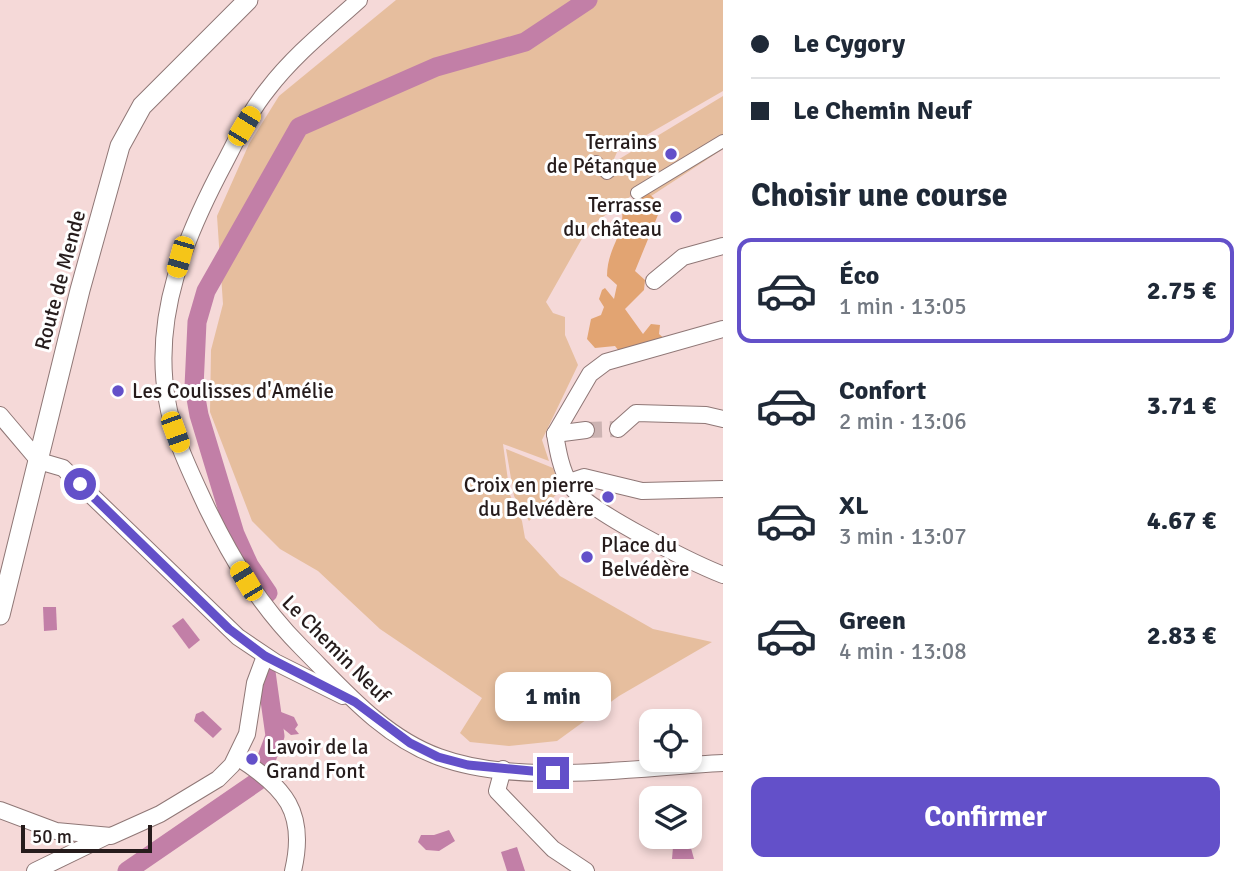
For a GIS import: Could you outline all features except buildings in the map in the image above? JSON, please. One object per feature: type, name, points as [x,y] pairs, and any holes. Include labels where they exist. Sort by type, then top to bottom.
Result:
[{"type":"street","name":"Route de Mende","points":[[0,615],[80,290],[120,146],[136,115],[150,98],[248,0]]},
{"type":"street","name":"Le Chemin Neuf","points":[[359,0],[280,74],[259,101],[196,218],[180,257],[167,315],[164,363],[167,400],[175,432],[237,568],[278,623],[355,702],[410,743],[438,757],[503,769],[553,773],[723,763]]},
{"type":"street","points":[[638,193],[723,141]]},
{"type":"street","points":[[596,162],[607,173],[615,166]]},
{"type":"street","points":[[654,281],[683,257],[723,246]]},
{"type":"street","points":[[723,329],[606,362],[590,374],[555,434],[560,462],[569,482],[601,510],[723,575]]},
{"type":"street","points":[[618,429],[636,413],[706,415],[723,419]]},
{"type":"street","points":[[0,415],[39,461],[63,468],[229,629],[265,656],[355,702]]},
{"type":"street","points":[[555,434],[586,430]]},
{"type":"street","points":[[569,482],[584,477],[642,491],[723,489]]},
{"type":"street","points":[[35,871],[102,841],[112,829],[124,831],[160,814],[218,779],[237,757],[247,734],[255,684],[265,656]]},
{"type":"street","points":[[237,757],[263,775],[291,806],[299,829],[293,871]]},
{"type":"street","points":[[503,769],[497,792],[553,849],[586,871]]},
{"type":"street","points":[[0,810],[55,831],[106,835]]},
{"type":"shaded area","points":[[396,0],[723,0],[723,91],[617,152],[614,159],[616,161],[723,96],[723,149],[642,202],[635,193],[588,228],[546,302],[553,313],[565,317],[565,335],[578,365],[542,440],[549,461],[503,444],[510,495],[522,521],[525,538],[560,576],[653,629],[712,642],[619,696],[557,741],[509,746],[470,742],[460,733],[482,698],[380,629],[318,571],[280,549],[252,521],[210,412],[211,350],[223,304],[217,216],[249,144],[279,96]]},
{"type":"shaded area","points":[[649,194],[662,205],[635,271],[645,280],[644,290],[625,309],[643,334],[651,324],[660,325],[659,334],[667,341],[619,351],[615,346],[595,348],[587,339],[591,319],[601,315],[604,307],[599,299],[602,290],[605,288],[614,299],[617,285],[607,276],[610,257],[621,227],[622,211],[635,198]]},
{"type":"shaded area","points":[[506,449],[553,468],[561,490],[529,521],[514,496]]},
{"type":"shaded area","points":[[43,607],[56,607],[57,630],[44,631]]},
{"type":"shaded area","points":[[183,618],[200,640],[189,649],[172,626]]},
{"type":"shaded area","points":[[203,711],[222,729],[213,738],[194,721],[196,714]]},
{"type":"shaded area","points":[[281,712],[294,717],[298,725],[295,729],[299,734],[291,735],[280,726]]},
{"type":"shaded area","points":[[449,830],[455,841],[439,851],[426,850],[418,842],[421,835],[434,835]]},
{"type":"shaded area","points":[[517,847],[525,871],[507,871],[501,852]]},
{"type":"shaded area","points":[[673,849],[691,849],[694,859],[672,859]]},
{"type":"waterway","points":[[268,593],[249,565],[235,534],[199,415],[194,387],[197,322],[206,291],[299,127],[436,67],[525,42],[588,0]]},
{"type":"waterway","points":[[127,871],[258,781],[275,736],[266,672]]},
{"type":"tunnel","points":[[586,430],[618,429]]},
{"type":"place","name":"Terrains de Pétanque","points":[[671,154]]},
{"type":"place","name":"Terrasse du château","points":[[676,217]]},
{"type":"place","name":"Les Coulisses d'Amélie","points":[[118,391]]},
{"type":"place","name":"Croix en pierre du Belvédère","points":[[608,497]]},
{"type":"place","name":"Place du Belvédère","points":[[587,557]]},
{"type":"place","name":"Lavoir de la Grand Font","points":[[252,759]]},
{"type":"route","points":[[80,484],[229,629],[265,656],[355,702],[410,743],[438,757],[468,765],[553,773]]}]
